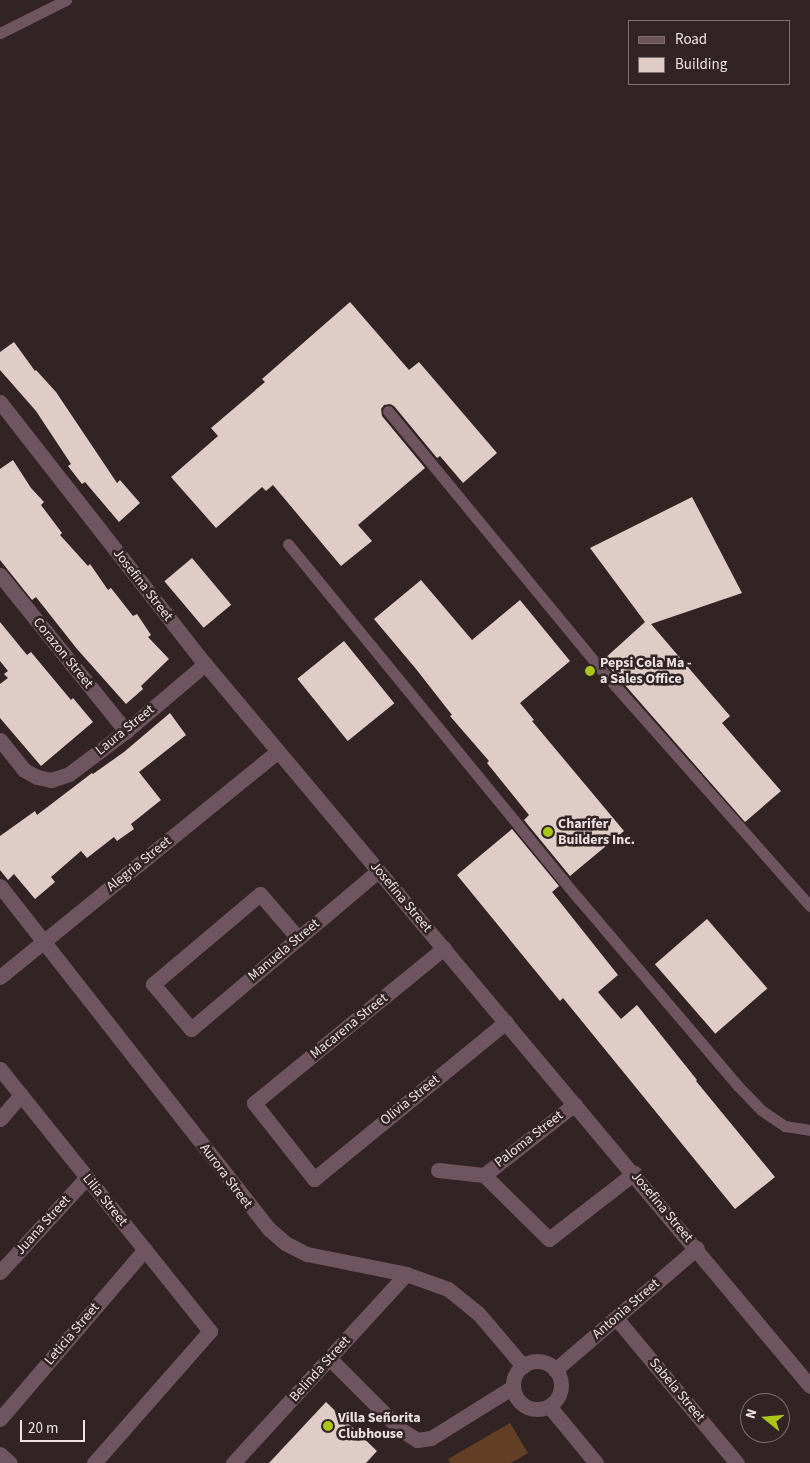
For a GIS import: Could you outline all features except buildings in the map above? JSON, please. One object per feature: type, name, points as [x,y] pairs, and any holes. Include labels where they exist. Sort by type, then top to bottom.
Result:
[{"type":"street","name":"Josefina Street","points":[[0,402],[205,664],[697,1248],[810,1386]]},
{"type":"street","name":"Corazon Street","points":[[0,575],[126,731]]},
{"type":"street","name":"Laura Street","points":[[0,740],[24,770],[52,780],[69,774],[126,731],[205,664]]},
{"type":"street","name":"Alegria Street","points":[[0,977],[278,751]]},
{"type":"street","name":"Manuela Street","points":[[298,938],[260,894],[153,984],[191,1029],[378,871]]},
{"type":"street","name":"Aurora Street","points":[[0,886],[44,940],[253,1212],[269,1230],[285,1243],[307,1254],[406,1274],[448,1290],[464,1300],[478,1313],[523,1366]]},
{"type":"street","name":"Macarena Street","points":[[314,1179],[254,1103],[444,948]]},
{"type":"street","name":"Olivia Street","points":[[314,1179],[506,1022]]},
{"type":"street","name":"Lilia Street","points":[[0,1069],[210,1331],[94,1463]]},
{"type":"street","points":[[0,1119],[21,1095]]},
{"type":"street","name":"Paloma Street","points":[[484,1174],[575,1104]]},
{"type":"street","points":[[438,1170],[484,1174],[549,1239],[634,1174]]},
{"type":"street","name":"Juana Street","points":[[0,1272],[87,1177]]},
{"type":"street","name":"Antonia Street","points":[[555,1370],[697,1248]]},
{"type":"street","name":"Leticia Street","points":[[0,1418],[145,1249]]},
{"type":"street","name":"Belinda Street","points":[[234,1463],[406,1274]]},
{"type":"street","name":"Sabela Street","points":[[616,1318],[737,1463]]},
{"type":"street","points":[[329,1358],[400,1429],[417,1440],[431,1438],[514,1387]]},
{"type":"street","points":[[543,1362],[555,1370],[561,1382],[560,1389],[558,1396],[549,1406],[534,1409],[526,1406],[516,1395],[514,1387],[516,1376],[523,1366],[529,1363],[543,1362]]},
{"type":"street","points":[[549,1406],[596,1463]]},
{"type":"street","points":[[0,1454],[10,1463]]},
{"type":"lane","points":[[0,33],[66,0]]},
{"type":"lane","points":[[388,411],[610,680],[810,906]]},
{"type":"lane","points":[[288,544],[578,898],[738,1086],[761,1110],[785,1126],[810,1130]]},
{"type":"shaded area","points":[[510,1423],[528,1453],[511,1463],[450,1463],[448,1459]]},
{"type":"place","name":"Pepsi Cola Ma - a Sales Office","points":[[590,671]]},
{"type":"place","name":"Charifer Builders Inc.","points":[[548,832]]},
{"type":"place","name":"Villa Señorita Clubhouse","points":[[328,1426]]}]
